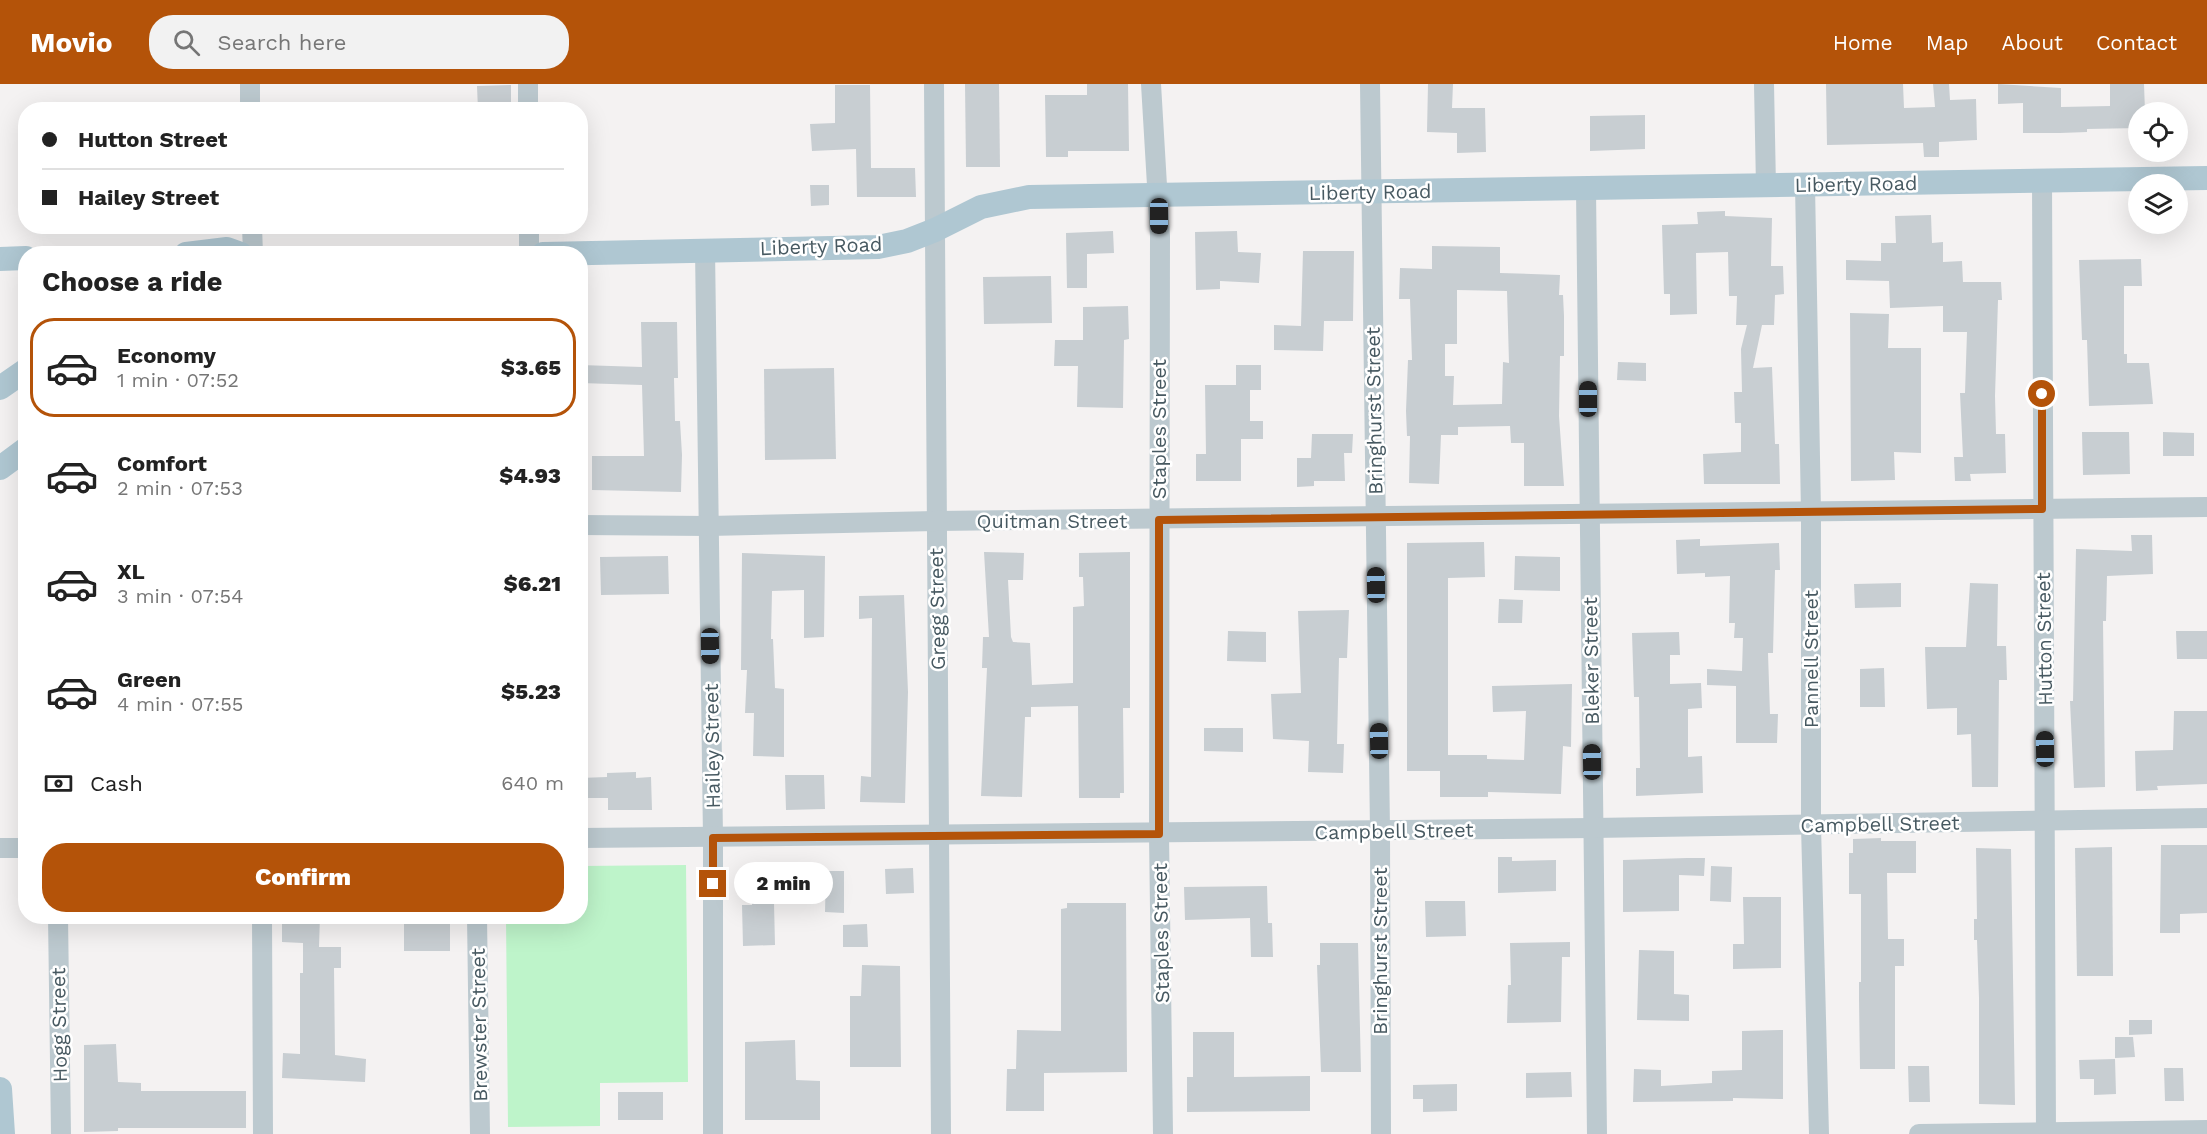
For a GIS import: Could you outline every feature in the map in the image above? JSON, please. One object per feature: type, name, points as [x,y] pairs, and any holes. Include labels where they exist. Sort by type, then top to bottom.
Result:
[{"type":"main road","name":"Liberty Road","points":[[588,253],[878,247],[908,241],[981,207],[1029,198],[2207,178]]},
{"type":"main road","points":[[0,259],[18,258]]},
{"type":"main road","points":[[0,388],[18,376]]},
{"type":"main road","points":[[0,468],[18,455]]},
{"type":"main road","points":[[0,1089],[3,1134]]},
{"type":"street","points":[[250,84],[250,102]]},
{"type":"street","points":[[528,84],[528,102]]},
{"type":"street","name":"Gregg Street","points":[[933,84],[941,1134]]},
{"type":"street","name":"Staples Street","points":[[1151,84],[1159,197],[1159,834],[1163,1134]]},
{"type":"street","name":"Bringhurst Street","points":[[1370,84],[1380,831],[1381,1134]]},
{"type":"street","points":[[1764,84],[1766,187]]},
{"type":"street","name":"Hutton Street","points":[[2042,180],[2046,1133]]},
{"type":"street","name":"Pannell Street","points":[[1805,184],[1811,512],[1811,826],[1819,1134]]},
{"type":"street","name":"Bleker Street","points":[[1586,189],[1588,516],[1597,1134]]},
{"type":"street","name":"Hailey Street","points":[[705,249],[713,838],[713,1134]]},
{"type":"street","name":"Quitman Street","points":[[588,525],[709,526],[936,521],[1588,516],[2207,507]]},
{"type":"street","name":"Campbell Street","points":[[588,838],[1811,826],[2207,818]]},
{"type":"street","points":[[0,848],[18,848]]},
{"type":"street","name":"Hogg Street","points":[[58,924],[61,1134]]},
{"type":"street","points":[[262,924],[263,1134]]},
{"type":"street","name":"Brewster Street","points":[[477,924],[480,1134]]},
{"type":"street","points":[[1919,1134],[2207,1130]]},
{"type":"green space","points":[[686,865],[688,1082],[600,1083],[600,1126],[508,1127],[506,924],[588,924],[588,866]]},
{"type":"building","points":[[965,84],[999,84],[1000,167],[966,167]]},
{"type":"building","points":[[1087,84],[1128,84],[1129,151],[1068,151],[1068,157],[1046,157],[1045,95],[1087,95]]},
{"type":"building","points":[[1428,84],[1453,84],[1452,108],[1485,108],[1486,152],[1457,153],[1457,133],[1427,132]]},
{"type":"building","points":[[1826,84],[1903,84],[1904,108],[1935,107],[1933,84],[1949,84],[1950,100],[1976,99],[1977,140],[1939,142],[1939,157],[1924,157],[1923,143],[1827,145]]},
{"type":"building","points":[[1998,84],[2061,88],[2061,107],[2110,106],[2110,84],[2144,84],[2145,102],[2128,102],[2128,128],[2087,129],[2087,132],[2023,133],[2023,103],[1998,104]]},
{"type":"building","points":[[511,85],[511,102],[478,102],[477,86]]},
{"type":"building","points":[[835,85],[870,85],[871,168],[915,168],[916,197],[857,197],[856,149],[812,151],[810,124],[835,123]]},
{"type":"building","points":[[1645,115],[1645,149],[1590,151],[1590,116]]},
{"type":"building","points":[[810,185],[829,185],[829,205],[811,206]]},
{"type":"building","points":[[1725,211],[1725,216],[1772,218],[1771,266],[1783,266],[1784,294],[1775,295],[1774,325],[1762,325],[1753,368],[1772,367],[1775,444],[1779,444],[1780,484],[1704,484],[1703,454],[1741,452],[1741,423],[1735,423],[1734,392],[1742,392],[1741,349],[1747,325],[1736,325],[1737,296],[1729,296],[1728,252],[1696,253],[1697,314],[1670,315],[1670,294],[1664,294],[1662,225],[1698,224],[1697,212]]},
{"type":"building","points":[[1931,215],[1932,243],[1943,242],[1943,262],[1962,261],[1963,282],[2001,282],[2002,300],[1998,300],[1995,396],[1996,434],[2005,434],[2006,473],[1970,474],[1971,481],[1955,481],[1954,457],[1963,457],[1960,393],[1965,393],[1967,332],[1943,332],[1943,306],[1890,308],[1889,281],[1846,280],[1846,260],[1881,261],[1881,243],[1896,243],[1895,216]]},
{"type":"building","points":[[1113,231],[1114,253],[1087,254],[1087,288],[1067,288],[1066,233]]},
{"type":"building","points":[[1237,231],[1238,252],[1261,253],[1259,283],[1220,281],[1220,289],[1196,290],[1195,232]]},
{"type":"building","points":[[1432,246],[1500,247],[1500,273],[1560,275],[1559,295],[1563,295],[1564,356],[1560,356],[1559,416],[1564,486],[1524,486],[1524,443],[1511,443],[1510,426],[1458,427],[1458,435],[1441,435],[1439,484],[1409,483],[1410,436],[1407,436],[1406,411],[1408,360],[1412,360],[1410,299],[1399,299],[1400,268],[1432,269]],"holes":[[[1457,290],[1507,291],[1509,363],[1503,362],[1502,404],[1453,405],[1454,376],[1445,376],[1445,344],[1457,344]]]},
{"type":"building","points":[[1303,251],[1354,251],[1353,321],[1324,321],[1323,351],[1274,350],[1274,325],[1301,326]]},
{"type":"building","points":[[2141,259],[2142,286],[2124,286],[2124,354],[2127,354],[2127,363],[2149,363],[2153,404],[2089,406],[2087,340],[2082,340],[2079,260]]},
{"type":"building","points":[[1051,276],[1052,323],[984,324],[983,277]]},
{"type":"building","points":[[1128,306],[1129,339],[1124,340],[1123,408],[1077,407],[1078,366],[1054,366],[1055,340],[1083,340],[1083,307]]},
{"type":"building","points":[[1850,313],[1889,314],[1888,348],[1921,348],[1921,453],[1894,452],[1895,480],[1851,481]]},
{"type":"building","points":[[641,322],[677,322],[678,378],[674,378],[675,421],[680,421],[681,492],[592,490],[592,456],[644,456],[642,385],[588,383],[588,365],[642,367]]},
{"type":"building","points":[[1618,362],[1646,363],[1646,381],[1617,380]]},
{"type":"building","points":[[1236,365],[1261,365],[1261,390],[1250,390],[1250,421],[1263,421],[1263,439],[1241,439],[1241,481],[1196,481],[1196,454],[1206,454],[1205,385],[1236,385]]},
{"type":"building","points":[[834,368],[836,459],[765,460],[764,369]]},
{"type":"building","points":[[2082,432],[2129,432],[2130,474],[2083,475]]},
{"type":"building","points":[[2163,432],[2194,433],[2194,456],[2163,456]]},
{"type":"building","points":[[1312,434],[1353,434],[1352,453],[1344,453],[1345,481],[1314,481],[1314,486],[1297,487],[1297,458],[1311,458]]},
{"type":"building","points":[[2131,535],[2152,535],[2153,574],[2107,576],[2106,621],[2103,621],[2105,787],[2074,788],[2070,701],[2073,701],[2076,549],[2132,551]]},
{"type":"building","points":[[1700,539],[1700,546],[1779,543],[1780,570],[1775,570],[1773,653],[1768,653],[1770,714],[1778,714],[1777,743],[1736,743],[1736,686],[1707,685],[1707,669],[1742,671],[1743,638],[1734,638],[1735,623],[1729,623],[1730,576],[1705,577],[1705,573],[1677,574],[1676,540]]},
{"type":"building","points":[[1484,542],[1485,577],[1448,578],[1448,755],[1487,755],[1487,759],[1524,760],[1526,711],[1493,712],[1492,686],[1572,684],[1571,747],[1563,746],[1561,794],[1488,792],[1488,797],[1440,797],[1440,771],[1407,771],[1407,543]]},
{"type":"building","points":[[984,552],[1024,553],[1023,580],[1008,580],[1011,637],[1013,642],[1030,643],[1032,685],[1073,683],[1073,607],[1084,606],[1083,577],[1079,577],[1079,553],[1130,552],[1130,708],[1123,708],[1124,793],[1120,793],[1120,798],[1079,798],[1078,706],[1031,707],[1031,717],[1025,717],[1022,797],[981,796],[987,668],[982,668],[983,637],[989,637]]},
{"type":"building","points":[[742,553],[825,556],[824,637],[804,638],[804,590],[772,591],[771,639],[773,639],[775,688],[784,689],[784,757],[753,756],[754,713],[745,713],[747,670],[741,670]]},
{"type":"building","points":[[668,556],[669,594],[601,595],[600,557]]},
{"type":"building","points":[[1515,556],[1560,557],[1560,591],[1514,590]]},
{"type":"building","points":[[1901,583],[1901,607],[1855,608],[1854,584]]},
{"type":"building","points":[[1970,583],[1998,584],[1997,646],[2006,646],[2007,680],[1999,680],[1998,787],[1972,787],[1971,734],[1957,735],[1957,708],[1927,709],[1925,647],[1966,647]]},
{"type":"building","points":[[904,595],[908,692],[905,803],[860,802],[861,776],[871,777],[872,618],[859,619],[859,596]]},
{"type":"building","points":[[1499,599],[1523,600],[1522,623],[1498,623]]},
{"type":"building","points":[[1349,610],[1347,658],[1339,658],[1337,744],[1344,744],[1343,773],[1308,772],[1309,741],[1273,739],[1271,694],[1301,693],[1298,611]]},
{"type":"building","points":[[1228,631],[1266,632],[1266,662],[1227,661]]},
{"type":"building","points":[[2176,631],[2207,631],[2207,659],[2177,659]]},
{"type":"building","points":[[1679,632],[1680,655],[1670,655],[1670,684],[1701,683],[1702,708],[1688,709],[1688,757],[1702,756],[1703,793],[1636,796],[1636,768],[1640,768],[1639,697],[1634,697],[1632,633]]},
{"type":"building","points":[[1884,668],[1885,707],[1860,707],[1860,669]]},
{"type":"building","points":[[2174,711],[2207,711],[2207,784],[2157,786],[2158,790],[2136,791],[2135,751],[2173,750]]},
{"type":"building","points":[[1204,728],[1243,728],[1243,752],[1204,751]]},
{"type":"building","points":[[636,772],[636,778],[651,777],[652,810],[608,810],[608,798],[588,798],[588,778],[607,777],[607,773]]},
{"type":"building","points":[[785,775],[824,775],[825,809],[786,810]]},
{"type":"building","points":[[1881,838],[1881,841],[1916,841],[1916,873],[1887,873],[1888,939],[1904,939],[1904,966],[1895,966],[1895,1069],[1860,1069],[1861,894],[1849,894],[1849,853],[1853,853],[1853,839]]},
{"type":"building","points":[[2161,845],[2207,845],[2207,913],[2180,914],[2180,933],[2160,933]]},
{"type":"building","points":[[2112,847],[2113,976],[2077,976],[2075,848]]},
{"type":"building","points":[[1976,848],[2011,849],[2015,1105],[1979,1104],[1979,998],[1977,940],[1974,940],[1974,919],[1977,919]]},
{"type":"building","points":[[1498,857],[1512,857],[1512,861],[1556,860],[1556,891],[1498,893]]},
{"type":"building","points":[[1705,858],[1704,876],[1679,875],[1679,911],[1623,912],[1623,860]]},
{"type":"building","points":[[1711,866],[1732,867],[1731,902],[1710,901]]},
{"type":"building","points":[[913,868],[914,893],[886,894],[885,869]]},
{"type":"building","points":[[826,871],[844,871],[844,913],[825,912]]},
{"type":"building","points":[[787,876],[788,902],[774,903],[775,945],[743,946],[742,905],[752,905],[751,877]]},
{"type":"building","points":[[1267,886],[1268,923],[1272,923],[1273,957],[1251,957],[1250,918],[1185,920],[1184,887]]},
{"type":"building","points":[[1743,897],[1781,897],[1781,968],[1733,969],[1733,944],[1744,944]]},
{"type":"building","points":[[1425,901],[1465,901],[1466,936],[1426,937]]},
{"type":"building","points":[[1067,903],[1126,903],[1127,1072],[1044,1073],[1044,1111],[1006,1111],[1007,1069],[1016,1069],[1017,1030],[1061,1031],[1061,909],[1067,908]]},
{"type":"building","points":[[282,924],[320,924],[319,947],[341,947],[341,968],[334,968],[335,1055],[366,1059],[365,1082],[282,1078],[283,1053],[300,1054],[300,973],[303,973],[303,943],[282,942]]},
{"type":"building","points":[[404,924],[450,924],[450,951],[404,951]]},
{"type":"building","points":[[867,924],[868,947],[843,947],[843,925]]},
{"type":"building","points":[[1570,942],[1570,957],[1562,957],[1561,1022],[1507,1023],[1508,985],[1511,985],[1510,943]]},
{"type":"building","points":[[1320,943],[1358,943],[1361,1072],[1321,1072],[1317,965],[1320,965]]},
{"type":"building","points":[[1639,950],[1674,951],[1674,994],[1689,995],[1689,1021],[1637,1020]]},
{"type":"building","points":[[862,965],[900,966],[901,1067],[850,1067],[850,996],[861,996]]},
{"type":"building","points":[[2129,1020],[2152,1020],[2152,1034],[2129,1035]]},
{"type":"building","points":[[1783,1030],[1783,1099],[1733,1098],[1733,1101],[1633,1102],[1634,1069],[1661,1070],[1661,1086],[1712,1083],[1712,1071],[1742,1070],[1742,1031]]},
{"type":"building","points":[[1193,1032],[1234,1032],[1234,1077],[1310,1076],[1310,1111],[1187,1112],[1187,1077],[1193,1077]]},
{"type":"building","points":[[2115,1037],[2133,1037],[2135,1057],[2115,1058]]},
{"type":"building","points":[[795,1040],[796,1080],[820,1081],[820,1120],[745,1120],[745,1042]]},
{"type":"building","points":[[116,1044],[118,1082],[141,1083],[141,1091],[246,1091],[246,1128],[118,1128],[118,1131],[84,1132],[84,1045]]},
{"type":"building","points":[[2115,1059],[2116,1094],[2094,1095],[2094,1079],[2080,1079],[2079,1060]]},
{"type":"building","points":[[1908,1066],[1929,1066],[1930,1102],[1909,1102]]},
{"type":"building","points":[[2164,1068],[2183,1068],[2184,1101],[2165,1101]]},
{"type":"building","points":[[1571,1072],[1572,1097],[1526,1098],[1526,1073]]},
{"type":"building","points":[[1457,1084],[1457,1111],[1423,1112],[1423,1099],[1413,1099],[1413,1085]]},
{"type":"building","points":[[618,1092],[663,1092],[663,1120],[618,1120]]},
{"type":"route","points":[[713,884],[713,838],[1159,834],[1159,520],[2042,509],[2042,394]]}]
